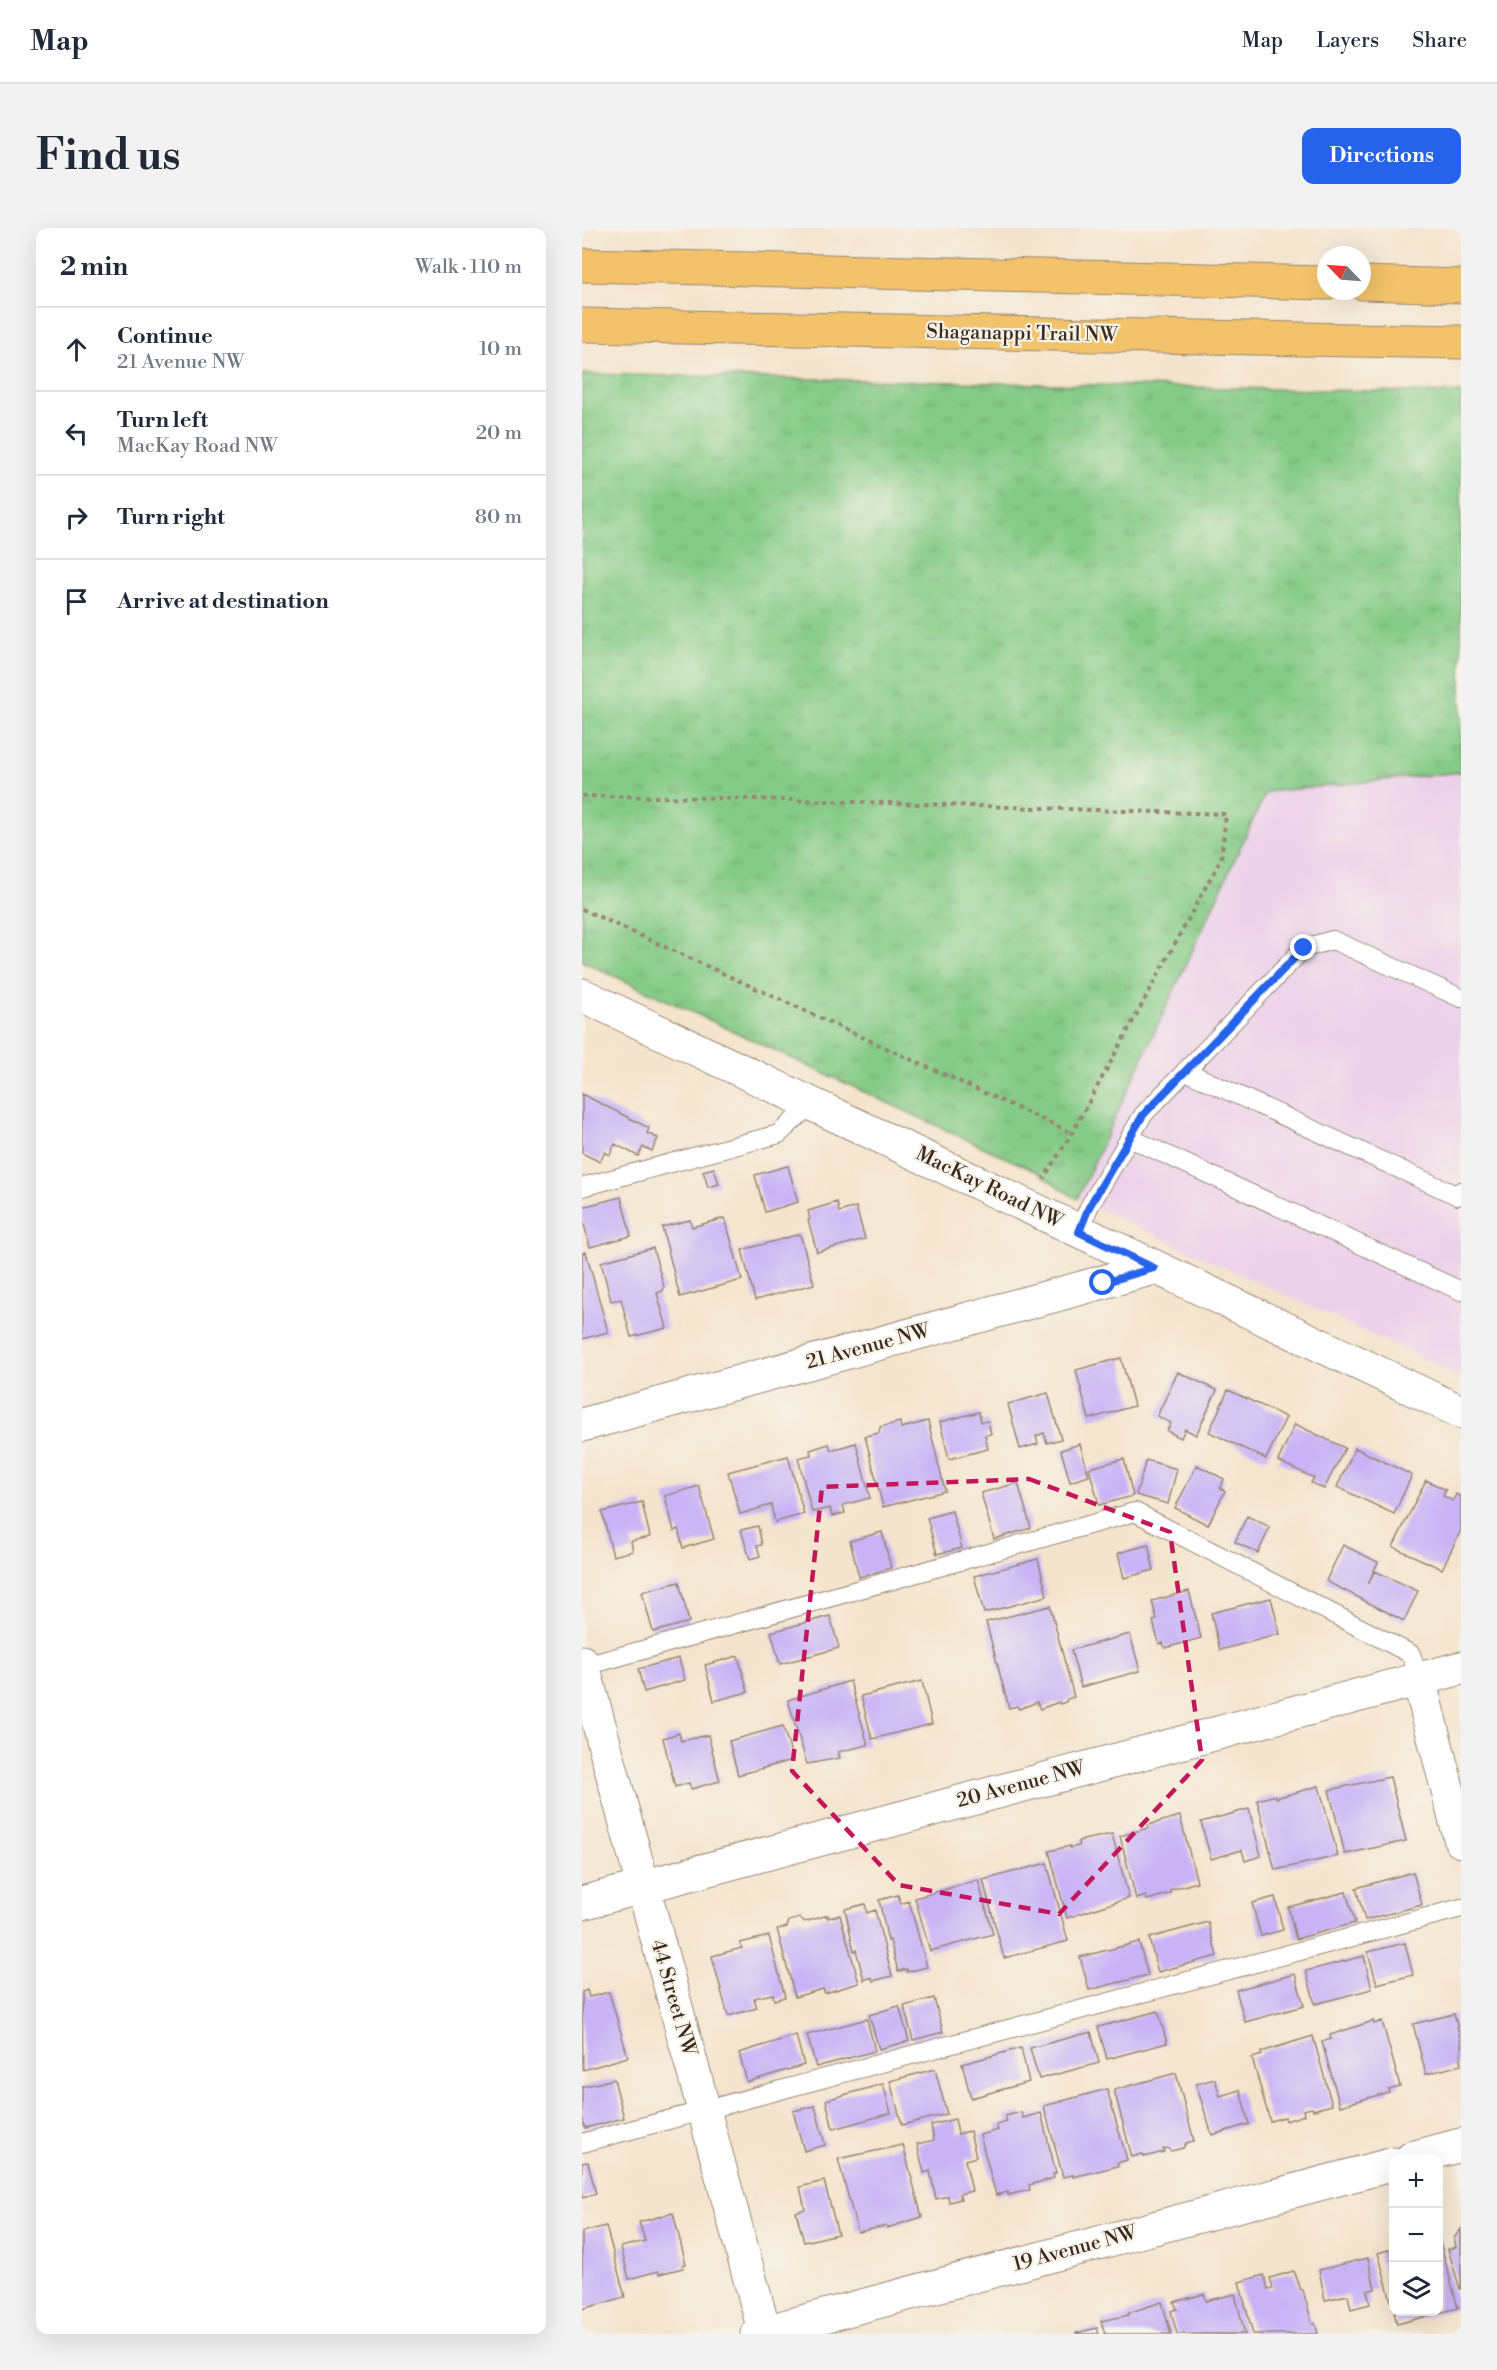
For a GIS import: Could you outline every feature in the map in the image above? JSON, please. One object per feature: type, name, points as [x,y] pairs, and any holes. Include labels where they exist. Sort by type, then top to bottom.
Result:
[{"type":"main road","points":[[582,266],[1317,283]]},
{"type":"main road","points":[[1371,284],[1461,286]]},
{"type":"main road","name":"Shaganappi Trail NW","points":[[582,325],[1461,342]]},
{"type":"street","name":"MacKay Road NW","points":[[582,995],[1461,1412]]},
{"type":"street","name":"21 Avenue NW","points":[[582,1425],[1154,1268]]},
{"type":"street","name":"44 Street NW","points":[[582,1666],[705,2110],[762,2333]]},
{"type":"street","name":"20 Avenue NW","points":[[582,1903],[1461,1668]]},
{"type":"street","points":[[1419,1680],[1461,1841]]},
{"type":"street","points":[[1427,2154],[1461,2145]]},
{"type":"street","name":"19 Avenue NW","points":[[762,2333],[1389,2165]]},
{"type":"lane","points":[[1079,1232],[1089,1207],[1143,1115],[1304,948],[1333,940],[1461,998]]},
{"type":"lane","points":[[1185,1071],[1458,1196],[1461,1191]]},
{"type":"lane","points":[[582,1187],[779,1134],[812,1103]]},
{"type":"lane","points":[[1130,1138],[1461,1291]]},
{"type":"lane","points":[[582,1666],[1135,1512],[1411,1654],[1419,1680]]},
{"type":"lane","points":[[582,2144],[1461,1908]]},
{"type":"path","points":[[582,796],[726,797],[963,807],[1226,813],[1221,859],[1072,1133],[1041,1184]]},
{"type":"path","points":[[582,909],[1072,1133]]},
{"type":"highlighted area","points":[[1029,1479],[1170,1532],[1202,1760],[1059,1914],[899,1885],[792,1771],[822,1487]]},
{"type":"shaded area","points":[[1461,772],[1461,1376],[1077,1199],[1266,792]]},
{"type":"green space","points":[[582,374],[1461,393],[1461,772],[1266,792],[1077,1199],[1037,1172],[582,961]]},
{"type":"building","points":[[582,1094],[649,1128],[647,1133],[658,1138],[652,1151],[643,1147],[638,1156],[615,1144],[610,1155],[605,1152],[600,1162],[582,1153]]},
{"type":"building","points":[[788,1166],[798,1202],[765,1212],[755,1175]]},
{"type":"building","points":[[714,1168],[719,1184],[708,1187],[703,1171]]},
{"type":"building","points":[[621,1197],[631,1236],[590,1247],[582,1217],[582,1207]]},
{"type":"building","points":[[837,1202],[839,1212],[856,1207],[865,1239],[817,1252],[808,1220],[810,1219],[808,1211]]},
{"type":"building","points":[[725,1218],[742,1280],[680,1297],[662,1227],[690,1220],[692,1227]]},
{"type":"building","points":[[800,1234],[814,1284],[755,1300],[742,1250]]},
{"type":"building","points":[[653,1248],[664,1287],[663,1291],[657,1293],[667,1328],[631,1337],[621,1299],[611,1301],[601,1262]]},
{"type":"building","points":[[586,1252],[608,1332],[582,1339],[582,1253]]},
{"type":"building","points":[[1121,1358],[1134,1406],[1089,1419],[1076,1370]]},
{"type":"building","points":[[1178,1372],[1217,1390],[1196,1435],[1185,1429],[1181,1438],[1167,1431],[1171,1423],[1157,1416]]},
{"type":"building","points":[[1228,1390],[1286,1417],[1266,1459],[1209,1432]]},
{"type":"building","points":[[1048,1393],[1061,1439],[1047,1443],[1044,1433],[1036,1436],[1038,1444],[1020,1449],[1008,1404]]},
{"type":"building","points":[[979,1412],[981,1422],[988,1421],[991,1434],[985,1435],[988,1449],[949,1459],[940,1422]]},
{"type":"building","points":[[928,1421],[945,1491],[883,1507],[865,1436],[879,1433],[880,1427],[900,1422],[901,1428]]},
{"type":"building","points":[[1295,1424],[1345,1448],[1324,1489],[1311,1483],[1314,1478],[1278,1461]]},
{"type":"building","points":[[856,1443],[870,1498],[843,1505],[845,1513],[832,1516],[830,1508],[812,1512],[798,1458],[811,1455],[810,1450],[829,1444],[831,1450]]},
{"type":"building","points":[[1080,1444],[1089,1476],[1070,1482],[1061,1450]]},
{"type":"building","points":[[1355,1448],[1412,1475],[1394,1514],[1337,1487]]},
{"type":"building","points":[[788,1456],[804,1514],[775,1522],[771,1505],[740,1514],[728,1472]]},
{"type":"building","points":[[1124,1459],[1133,1496],[1099,1505],[1089,1468]]},
{"type":"building","points":[[1146,1460],[1177,1469],[1168,1504],[1136,1495]]},
{"type":"building","points":[[1197,1465],[1224,1479],[1220,1488],[1225,1491],[1208,1525],[1175,1508]]},
{"type":"building","points":[[1426,1480],[1446,1490],[1443,1496],[1453,1501],[1456,1494],[1461,1497],[1461,1530],[1442,1569],[1393,1547]]},
{"type":"building","points":[[1018,1483],[1031,1528],[994,1539],[981,1493]]},
{"type":"building","points":[[699,1486],[714,1539],[683,1548],[678,1529],[674,1531],[665,1496]]},
{"type":"building","points":[[642,1502],[650,1537],[631,1541],[633,1551],[613,1556],[602,1512]]},
{"type":"building","points":[[952,1511],[962,1548],[937,1554],[927,1518]]},
{"type":"building","points":[[1247,1516],[1270,1527],[1258,1553],[1235,1542]]},
{"type":"building","points":[[758,1526],[762,1545],[757,1546],[760,1556],[750,1559],[741,1530]]},
{"type":"building","points":[[882,1532],[891,1568],[859,1577],[850,1541]]},
{"type":"building","points":[[1148,1545],[1154,1570],[1124,1578],[1118,1553]]},
{"type":"building","points":[[1343,1545],[1378,1562],[1368,1584],[1375,1571],[1418,1591],[1404,1621],[1326,1581]]},
{"type":"building","points":[[1038,1559],[1047,1596],[984,1613],[974,1576]]},
{"type":"building","points":[[679,1582],[689,1622],[653,1632],[642,1592]]},
{"type":"building","points":[[1189,1591],[1201,1638],[1165,1648],[1163,1643],[1159,1644],[1153,1621],[1157,1620],[1152,1601]]},
{"type":"building","points":[[1271,1598],[1280,1634],[1220,1650],[1211,1613]]},
{"type":"building","points":[[1050,1606],[1074,1697],[1067,1699],[1066,1702],[1060,1704],[1059,1702],[1040,1709],[1037,1702],[1019,1709],[1017,1706],[1009,1708],[986,1622]]},
{"type":"building","points":[[830,1616],[839,1648],[780,1664],[771,1632]]},
{"type":"building","points":[[1130,1634],[1140,1671],[1081,1687],[1071,1650]]},
{"type":"building","points":[[738,1656],[748,1692],[714,1701],[705,1665]]},
{"type":"building","points":[[679,1658],[685,1680],[644,1692],[638,1669]]},
{"type":"building","points":[[850,1681],[868,1745],[838,1752],[840,1758],[807,1764],[788,1700]]},
{"type":"building","points":[[922,1681],[932,1724],[872,1739],[861,1696]]},
{"type":"building","points":[[783,1726],[793,1760],[738,1775],[729,1741]]},
{"type":"building","points":[[679,1733],[681,1741],[708,1735],[720,1781],[691,1789],[689,1783],[675,1787],[663,1738]]},
{"type":"building","points":[[1390,1777],[1406,1841],[1345,1854],[1329,1790]]},
{"type":"building","points":[[1319,1786],[1338,1856],[1275,1870],[1257,1800],[1276,1795],[1276,1798]]},
{"type":"building","points":[[1249,1809],[1261,1856],[1245,1861],[1242,1850],[1211,1859],[1201,1822]]},
{"type":"building","points":[[1180,1816],[1197,1882],[1147,1900],[1146,1896],[1136,1899],[1120,1836]]},
{"type":"building","points":[[1112,1834],[1129,1898],[1067,1918],[1049,1851],[1079,1846],[1078,1841]]},
{"type":"building","points":[[1047,1863],[1068,1941],[1004,1958],[983,1880]]},
{"type":"building","points":[[1413,1872],[1422,1905],[1365,1920],[1356,1888]]},
{"type":"building","points":[[978,1880],[993,1934],[930,1951],[915,1898]]},
{"type":"building","points":[[1346,1892],[1355,1923],[1296,1939],[1288,1907]]},
{"type":"building","points":[[898,1895],[901,1904],[909,1901],[927,1967],[907,1972],[907,1969],[898,1971],[890,1940],[888,1941],[879,1900]]},
{"type":"building","points":[[1275,1897],[1283,1930],[1261,1936],[1252,1903]]},
{"type":"building","points":[[865,1904],[867,1913],[875,1910],[892,1976],[873,1981],[872,1977],[864,1980],[856,1950],[854,1951],[845,1909]]},
{"type":"building","points":[[828,1915],[828,1918],[840,1915],[859,1983],[825,1993],[823,1989],[795,1997],[777,1929],[787,1927],[789,1921],[800,1918],[805,1922]]},
{"type":"building","points":[[1208,1922],[1217,1956],[1158,1972],[1149,1938]]},
{"type":"building","points":[[769,1936],[785,1997],[774,2000],[773,1994],[754,1998],[757,2008],[728,2016],[712,1956],[742,1948],[740,1943]]},
{"type":"building","points":[[1139,1942],[1148,1975],[1089,1990],[1080,1957]]},
{"type":"building","points":[[1405,1943],[1413,1975],[1377,1984],[1368,1952]]},
{"type":"building","points":[[1364,1956],[1372,1989],[1315,2004],[1306,1971]]},
{"type":"building","points":[[1295,1974],[1304,2006],[1245,2022],[1236,1990]]},
{"type":"building","points":[[587,1990],[589,1997],[609,1992],[628,2057],[583,2070],[582,1992]]},
{"type":"building","points":[[934,1998],[943,2032],[913,2040],[904,2006]]},
{"type":"building","points":[[899,2006],[909,2041],[879,2049],[869,2015]]},
{"type":"building","points":[[1158,2011],[1167,2043],[1107,2059],[1098,2027]]},
{"type":"building","points":[[1454,2014],[1461,2042],[1461,2065],[1426,2074],[1413,2024]]},
{"type":"building","points":[[867,2019],[875,2051],[816,2067],[807,2035]]},
{"type":"building","points":[[1373,2021],[1374,2024],[1382,2021],[1400,2086],[1388,2089],[1389,2092],[1340,2106],[1322,2042],[1331,2039],[1330,2035]]},
{"type":"building","points":[[1091,2032],[1099,2063],[1039,2079],[1030,2048]]},
{"type":"building","points":[[796,2035],[804,2065],[747,2082],[739,2053]]},
{"type":"building","points":[[1313,2036],[1332,2105],[1303,2110],[1304,2115],[1286,2121],[1285,2117],[1270,2121],[1252,2058],[1262,2055],[1261,2052]]},
{"type":"building","points":[[1021,2048],[1029,2082],[971,2098],[962,2064]]},
{"type":"building","points":[[935,2069],[947,2114],[902,2125],[890,2081]]},
{"type":"building","points":[[1176,2073],[1194,2141],[1186,2143],[1183,2148],[1171,2151],[1167,2148],[1163,2149],[1164,2152],[1144,2157],[1143,2154],[1132,2157],[1114,2090]]},
{"type":"building","points":[[614,2079],[624,2118],[585,2128],[582,2116],[582,2087]]},
{"type":"building","points":[[1215,2079],[1220,2096],[1240,2090],[1249,2124],[1212,2135],[1196,2084]]},
{"type":"building","points":[[883,2084],[891,2113],[833,2129],[826,2100]]},
{"type":"building","points":[[1107,2089],[1127,2160],[1117,2163],[1118,2166],[1073,2177],[1073,2175],[1063,2177],[1044,2106]]},
{"type":"building","points":[[815,2106],[825,2145],[804,2151],[793,2111]]},
{"type":"building","points":[[1021,2112],[1023,2118],[1041,2113],[1056,2173],[1053,2174],[1054,2178],[1029,2185],[1030,2190],[996,2195],[980,2135],[998,2130],[996,2125],[1007,2122],[1005,2116]]},
{"type":"building","points":[[955,2119],[958,2134],[970,2131],[976,2157],[965,2160],[972,2191],[959,2194],[961,2199],[949,2202],[948,2196],[936,2199],[930,2171],[924,2173],[917,2144],[934,2140],[931,2125]]},
{"type":"building","points":[[903,2145],[922,2217],[887,2228],[886,2226],[858,2232],[838,2159]]},
{"type":"building","points":[[588,2162],[596,2194],[582,2198],[582,2163]]},
{"type":"building","points":[[824,2181],[838,2234],[804,2242],[796,2212],[805,2209],[800,2187]]},
{"type":"building","points":[[673,2213],[686,2264],[682,2265],[683,2268],[659,2274],[658,2271],[629,2279],[621,2247],[645,2241],[639,2222]]},
{"type":"building","points":[[606,2226],[625,2297],[582,2309],[582,2232]]},
{"type":"building","points":[[1461,2229],[1460,2289],[1448,2249],[1456,2247],[1454,2238]]},
{"type":"building","points":[[1389,2250],[1389,2293],[1378,2253]]},
{"type":"building","points":[[1443,2253],[1458,2308],[1443,2312]]},
{"type":"building","points":[[1368,2258],[1375,2289],[1367,2291],[1370,2304],[1351,2309],[1348,2295],[1325,2300],[1319,2270]]},
{"type":"building","points":[[1294,2271],[1318,2334],[1253,2334],[1239,2282],[1264,2275],[1268,2289],[1273,2288],[1270,2278]]},
{"type":"building","points":[[1204,2294],[1206,2301],[1235,2294],[1245,2334],[1177,2334],[1171,2311],[1177,2309],[1174,2302]]},
{"type":"building","points":[[1162,2302],[1171,2334],[1105,2334],[1101,2321],[1129,2315],[1128,2313]]},
{"type":"building","points":[[1395,2316],[1428,2316],[1397,2324]]},
{"type":"building","points":[[1097,2328],[1099,2334],[1076,2334],[1076,2333]]},
{"type":"route","points":[[1103,1283],[1154,1268],[1079,1232],[1089,1207],[1143,1115],[1304,948]]}]
